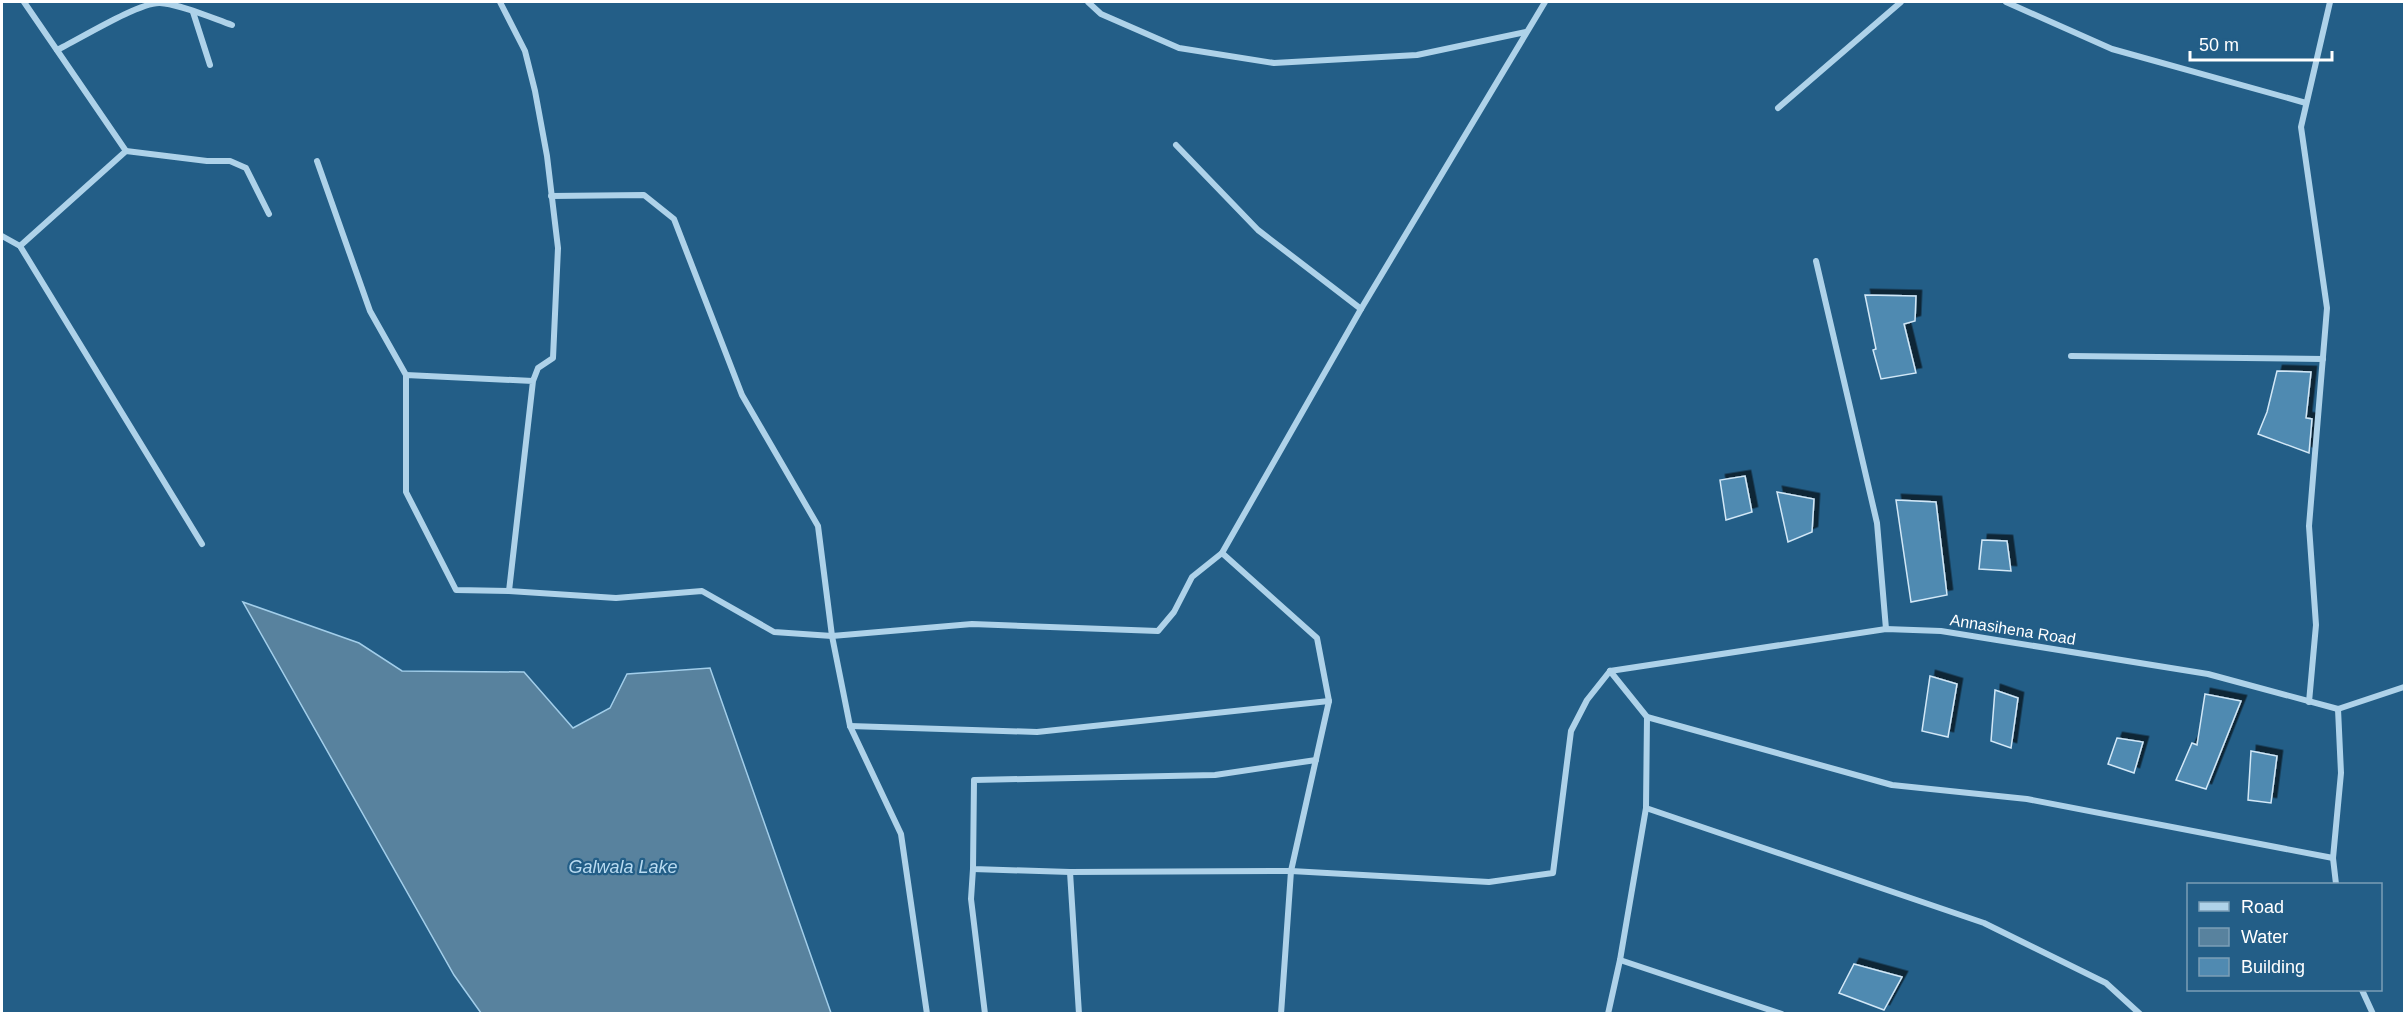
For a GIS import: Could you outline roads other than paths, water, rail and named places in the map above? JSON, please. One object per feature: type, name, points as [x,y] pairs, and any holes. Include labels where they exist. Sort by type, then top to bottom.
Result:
[{"type":"street","points":[[24,2],[126,151],[207,161],[230,161],[246,168],[269,214]]},
{"type":"street","points":[[500,2],[525,51],[535,91],[547,156],[558,248],[553,358],[538,368],[533,381],[509,591]]},
{"type":"street","points":[[1088,2],[1101,14],[1179,48],[1274,63],[1417,55],[1526,32]]},
{"type":"street","points":[[316,161],[370,311],[406,375],[406,492],[456,590],[616,598],[702,591],[774,632],[832,636],[972,624],[1158,631],[1174,612],[1192,577],[1222,553],[1361,309],[1545,2]]},
{"type":"street","points":[[1778,108],[1901,2]]},
{"type":"street","points":[[2006,2],[2112,50],[2306,103]]},
{"type":"street","points":[[2309,702],[2316,625],[2309,526],[2327,308],[2301,127],[2330,2]]},
{"type":"street","points":[[57,50],[137,10],[159,3],[232,25]]},
{"type":"street","points":[[193,12],[210,65]]},
{"type":"street","points":[[1176,145],[1258,230],[1361,309]]},
{"type":"street","points":[[20,246],[126,151]]},
{"type":"street","points":[[551,196],[644,195],[674,219],[742,395],[818,526],[832,636],[850,726],[901,834],[927,1014]]},
{"type":"street","points":[[2,236],[20,246],[202,544]]},
{"type":"street","points":[[1816,261],[1877,522],[1886,629]]},
{"type":"street","points":[[2071,356],[2323,359]]},
{"type":"street","points":[[406,375],[533,381]]},
{"type":"street","points":[[1222,553],[1317,638],[1329,701],[1291,871],[1281,1014]]},
{"type":"street","name":"Annasihena Road","points":[[1610,671],[1886,629],[1941,631],[2208,674],[2338,709]]},
{"type":"street","points":[[973,869],[1070,872],[1291,871],[1489,882],[1553,873],[1570,731],[1587,700],[1610,671],[1647,717],[1892,786],[2027,799],[2333,858]]},
{"type":"street","points":[[2336,883],[2333,858],[2342,773],[2338,709],[2404,687]]},
{"type":"street","points":[[850,726],[1037,732],[1329,701]]},
{"type":"street","points":[[1608,1014],[1620,960],[1646,808],[1647,717]]},
{"type":"street","points":[[985,1014],[971,899],[975,780],[1215,775],[1316,760]]},
{"type":"street","points":[[1646,808],[1984,923],[2106,983],[2140,1014]]},
{"type":"street","points":[[1070,872],[1079,1014]]},
{"type":"street","points":[[1620,960],[1782,1014]]},
{"type":"street","points":[[2362,991],[2373,1014]]},
{"type":"water","name":"Galwala Lake","points":[[243,602],[359,643],[402,671],[524,672],[573,728],[610,708],[627,674],[710,668],[831,1013],[481,1013],[454,975]]}]
